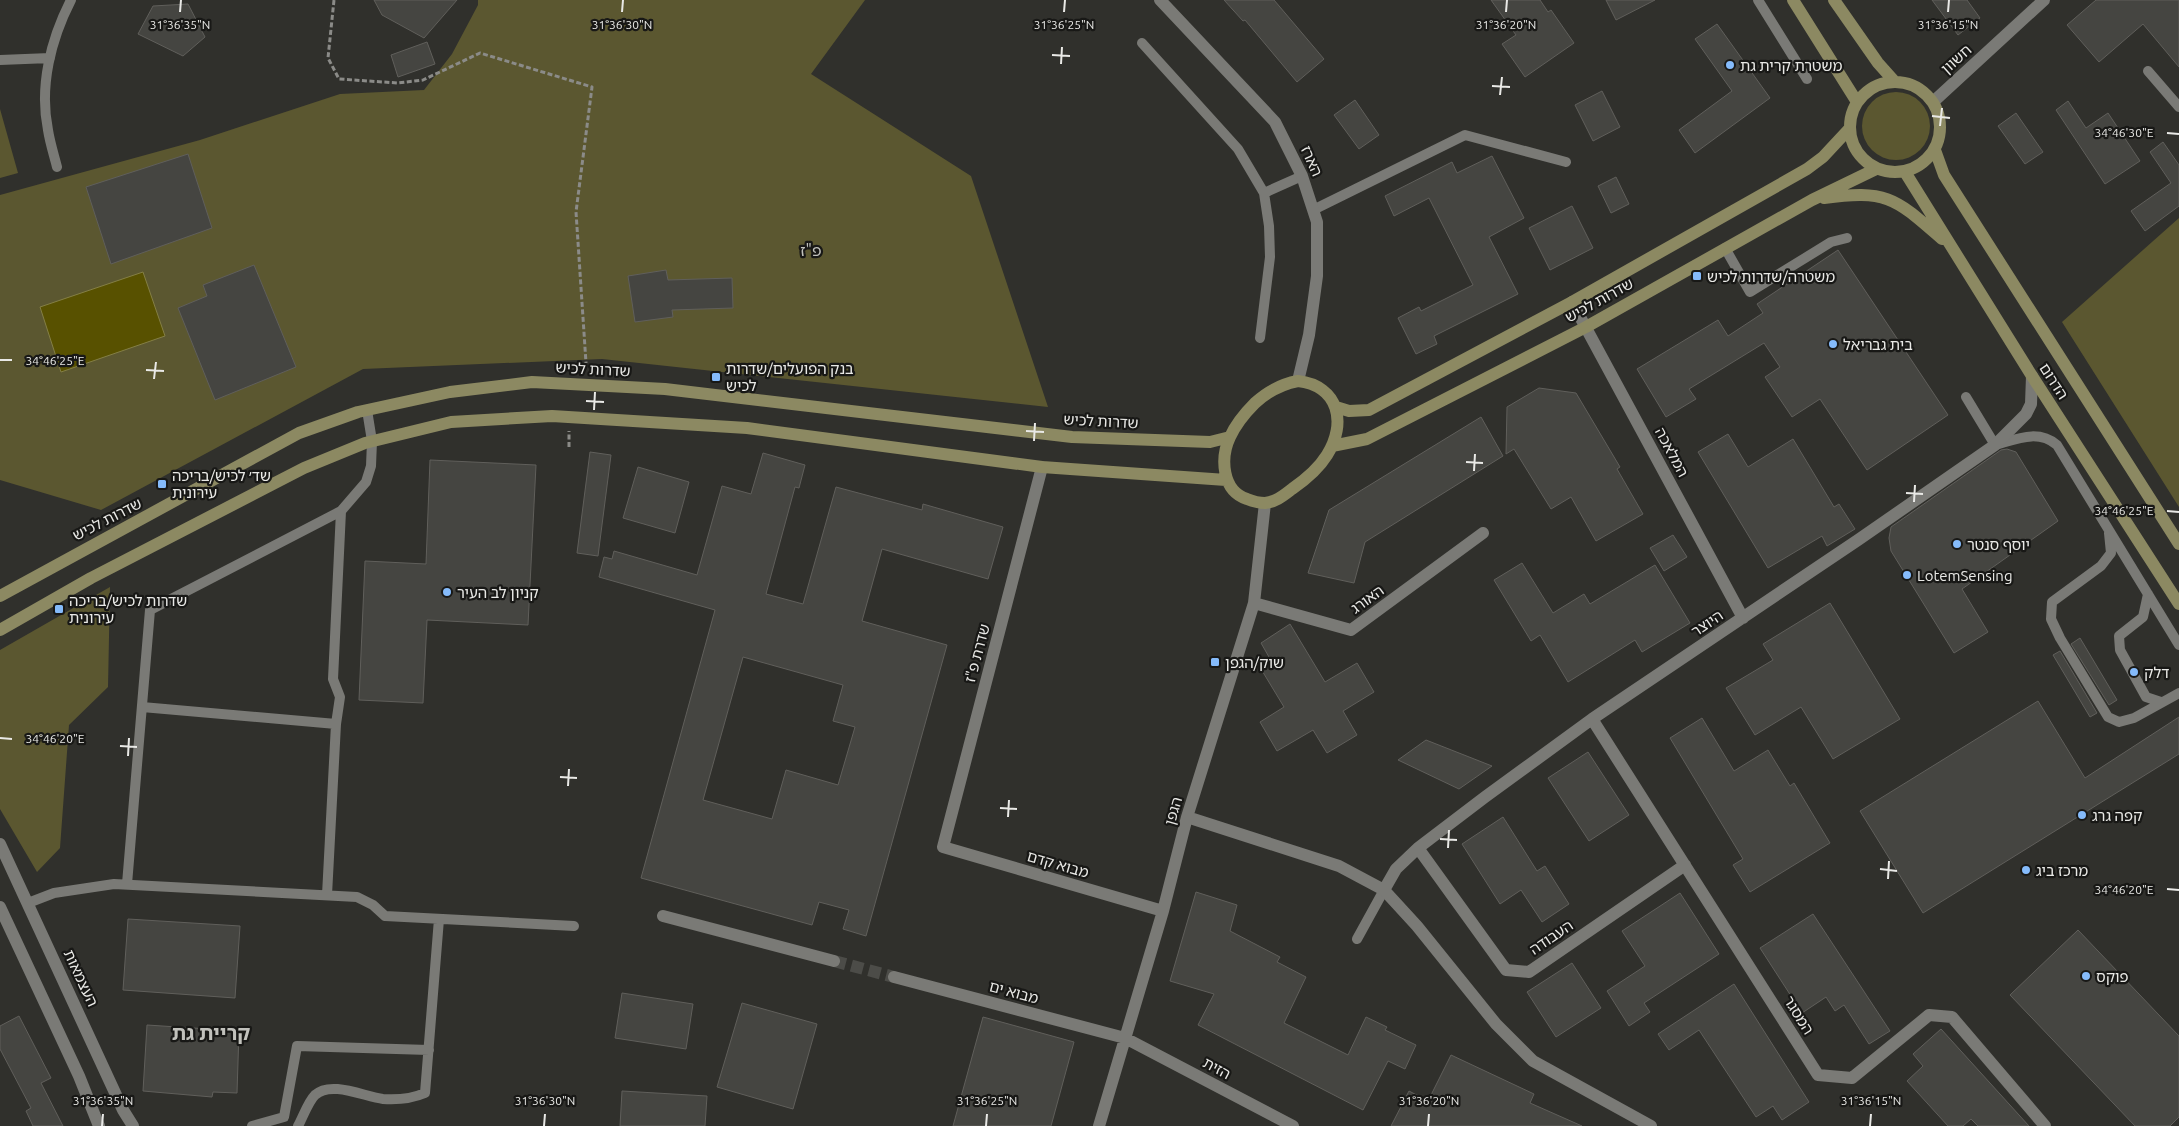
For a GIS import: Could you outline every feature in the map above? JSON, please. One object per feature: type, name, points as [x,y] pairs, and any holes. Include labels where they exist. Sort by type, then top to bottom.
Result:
[{"type":"main road","points":[[1793,0],[1857,102]]},
{"type":"main road","points":[[1834,0],[1878,63],[1895,82]]},
{"type":"main road","points":[[1895,82],[1910,84],[1923,91],[1933,102],[1939,113],[1941,126],[1935,150],[1922,164],[1905,172],[1890,173],[1867,164],[1857,152],[1851,138],[1850,128],[1853,110],[1857,102],[1874,87],[1895,82]]},
{"type":"main road","name":"שדרות לכיש","points":[[1336,407],[1349,411],[1370,410],[1572,302],[1807,168],[1823,157],[1850,128]]},
{"type":"main road","name":"הדרום","points":[[1935,150],[1944,175],[2179,544]]},
{"type":"main road","name":"שדרות לכיש","points":[[1332,446],[1368,438],[1586,327],[1812,200],[1876,169]]},
{"type":"main road","name":"הדרום","points":[[1905,172],[2032,376],[2179,604]]},
{"type":"main road","points":[[1812,200],[1868,194],[1890,199],[1909,210],[1954,248]]},
{"type":"main road","points":[[1298,381],[1310,382],[1321,387],[1336,407],[1337,426],[1332,446],[1326,457],[1303,481],[1279,499],[1265,502],[1243,498],[1234,492],[1226,480],[1225,462],[1230,437],[1255,403],[1284,384],[1298,381]]},
{"type":"main road","name":"שדרות לכיש","points":[[0,596],[299,433],[367,410],[450,392],[532,382],[665,389],[1072,437],[1210,442],[1230,437]]},
{"type":"main road","points":[[0,630],[92,578],[304,468],[372,441],[451,422],[552,416],[748,428],[1042,467],[1226,480]]},
{"type":"street","name":"הארז","points":[[1160,0],[1275,122],[1302,176],[1317,222],[1317,276],[1308,335],[1298,381]]},
{"type":"street","name":"חשוון","points":[[1933,102],[2044,0]]},
{"type":"street","name":"המלאכה","points":[[1572,302],[1743,618]]},
{"type":"street","name":"היוצר","points":[[1384,890],[1396,869],[1418,848],[1592,719],[1995,445],[2026,414],[2031,404],[2032,376]]},
{"type":"street","name":"שדרת פ\"ז","points":[[943,847],[1042,467]]},
{"type":"street","name":"הגפן","points":[[1099,1126],[1164,911],[1187,817],[1254,602],[1265,502]]},
{"type":"street","name":"האורג","points":[[1254,602],[1351,630],[1483,533]]},
{"type":"street","name":"המסגר","points":[[1592,719],[1818,1075],[1852,1078],[1929,1015],[1952,1017],[2045,1126]]},
{"type":"street","points":[[1187,817],[1339,866],[1384,890],[1417,926],[1496,1024],[1533,1062],[1651,1126]]},
{"type":"street","name":"העצמאות","points":[[0,844],[123,1110],[133,1126]]},
{"type":"street","name":"מבוא קדם","points":[[943,847],[1164,911]]},
{"type":"street","name":"העבודה","points":[[1418,848],[1506,970],[1530,972],[1685,865]]},
{"type":"street","points":[[1,912],[79,1076],[99,1126]]},
{"type":"street","points":[[663,916],[834,961]]},
{"type":"street","name":"מבוא ים","points":[[894,977],[1125,1038]]},
{"type":"street","name":"הזית","points":[[1125,1038],[1293,1126]]},
{"type":"lane","points":[[58,167],[48,128],[45,90],[52,44],[71,0]]},
{"type":"lane","points":[[1758,0],[1807,79]]},
{"type":"lane","points":[[1142,43],[1238,149],[1264,193],[1269,226],[1270,257],[1260,338]]},
{"type":"lane","points":[[0,60],[50,58]]},
{"type":"lane","points":[[2148,71],[2179,108]]},
{"type":"lane","points":[[1313,210],[1465,135],[1566,162]]},
{"type":"lane","points":[[1264,193],[1302,176]]},
{"type":"lane","points":[[1725,248],[1750,292],[1831,242],[1847,238]]},
{"type":"lane","points":[[1966,397],[1995,445],[2026,437],[2043,436],[2057,445],[2179,645]]},
{"type":"lane","points":[[127,884],[150,610],[341,511],[366,482],[371,466],[372,441],[367,410]]},
{"type":"lane","points":[[327,895],[336,724],[340,697],[333,679],[341,511]]},
{"type":"lane","points":[[2108,529],[2111,553],[2102,566],[2052,602],[2051,619],[2060,638],[2108,717],[2119,722],[2134,718],[2179,693]]},
{"type":"lane","points":[[2148,594],[2143,617],[2119,636],[2118,642],[2120,650],[2146,696],[2161,702]]},
{"type":"lane","points":[[142,707],[336,724]]},
{"type":"lane","points":[[28,902],[54,893],[114,884],[127,884],[357,897],[373,905],[385,916],[574,926]]},
{"type":"lane","points":[[1357,939],[1384,890]]},
{"type":"lane","points":[[298,1126],[315,1095],[327,1089],[382,1099],[410,1099],[425,1093],[439,919]]},
{"type":"lane","points":[[252,1126],[286,1122],[298,1046],[429,1050]]},
{"type":"path","points":[[334,0],[328,58],[339,79],[398,83],[423,80],[480,53],[592,87],[576,212],[586,363]]},
{"type":"path","points":[[569,427],[569,447]]},
{"type":"shaded area","points":[[478,0],[865,0],[811,74],[971,176],[1048,407],[602,359],[363,369],[101,510],[0,480],[0,195],[200,140],[340,94],[424,90],[452,54],[478,5]]},
{"type":"shaded area","points":[[1896,92],[1909,95],[1920,102],[1927,113],[1930,126],[1927,139],[1920,150],[1909,157],[1896,160],[1883,157],[1872,150],[1865,139],[1862,126],[1865,113],[1872,102],[1883,95]]},
{"type":"shaded area","points":[[0,109],[18,173],[0,178]]},
{"type":"shaded area","points":[[2179,218],[2179,507],[2062,322]]},
{"type":"shaded area","points":[[143,272],[165,336],[61,372],[40,307]]},
{"type":"shaded area","points":[[110,587],[108,687],[69,725],[60,848],[37,872],[0,809],[0,650]]},
{"type":"building","points":[[374,0],[457,0],[424,38],[382,15]]},
{"type":"building","points":[[1224,0],[1274,0],[1324,59],[1297,82],[1245,20],[1243,21]]},
{"type":"building","points":[[1491,0],[1540,0],[1548,12],[1551,10],[1574,43],[1525,77],[1502,44],[1516,35]]},
{"type":"building","points":[[1606,0],[1655,0],[1616,20]]},
{"type":"building","points":[[1932,0],[1967,0],[1980,18],[1958,35]]},
{"type":"building","points":[[2096,0],[2179,0],[2179,67],[2143,24],[2099,62],[2067,25]]},
{"type":"building","points":[[188,4],[205,37],[183,56],[138,34],[153,6]]},
{"type":"building","name":"משטרת קרית גת","points":[[1717,24],[1770,98],[1695,153],[1679,130],[1732,91],[1695,39]]},
{"type":"building","points":[[427,42],[435,64],[398,77],[391,55]]},
{"type":"building","points":[[1602,91],[1620,127],[1593,141],[1575,105]]},
{"type":"building","points":[[1355,100],[1379,135],[1359,149],[1334,115]]},
{"type":"building","points":[[2068,101],[2086,128],[2108,113],[2140,161],[2105,184],[2056,110]]},
{"type":"building","points":[[2016,113],[2043,152],[2025,164],[1998,126]]},
{"type":"building","points":[[2163,142],[2179,165],[2179,206],[2145,231],[2131,211],[2171,183],[2150,152]]},
{"type":"building","points":[[188,154],[212,228],[111,264],[86,187]]},
{"type":"building","points":[[1492,156],[1524,218],[1489,237],[1518,294],[1434,336],[1437,344],[1416,354],[1398,318],[1419,307],[1421,311],[1473,285],[1429,198],[1394,216],[1385,196],[1452,162],[1457,173]]},
{"type":"building","points":[[1616,177],[1629,204],[1611,213],[1598,186]]},
{"type":"building","points":[[1572,206],[1593,248],[1550,270],[1529,228]]},
{"type":"building","name":"בית גבריאל","points":[[1838,250],[1948,415],[1867,470],[1820,399],[1792,417],[1765,377],[1780,367],[1764,343],[1689,389],[1696,399],[1666,417],[1637,369],[1718,320],[1728,336],[1763,313],[1757,304]]},
{"type":"building","points":[[254,265],[296,367],[215,400],[178,308],[207,296],[203,285]]},
{"type":"building","points":[[666,270],[668,280],[732,278],[733,308],[672,310],[673,317],[635,322],[628,276]]},
{"type":"building","points":[[1539,388],[1576,393],[1620,467],[1617,469],[1643,514],[1596,541],[1571,497],[1551,509],[1514,449],[1506,454],[1507,407]]},
{"type":"building","points":[[1481,417],[1503,456],[1365,542],[1354,583],[1308,573],[1329,510]]},
{"type":"building","points":[[1728,434],[1748,467],[1793,439],[1834,507],[1839,504],[1855,529],[1827,546],[1822,536],[1768,568],[1698,452]]},
{"type":"building","name":"יוסף סנטר","points":[[2007,449],[2016,452],[2058,521],[1962,589],[1988,632],[1954,653],[1891,551],[1889,538],[1891,527],[2001,450]]},
{"type":"building","points":[[590,452],[611,455],[598,556],[577,553]]},
{"type":"building","points":[[763,453],[805,465],[799,488],[795,487],[766,594],[803,604],[836,487],[922,510],[923,504],[1003,527],[988,579],[882,549],[862,621],[947,645],[866,936],[843,929],[849,910],[819,902],[812,925],[641,878],[715,610],[599,577],[604,557],[612,559],[614,551],[697,575],[722,486],[751,494]],"holes":[[[743,657],[843,685],[833,721],[855,727],[838,785],[786,770],[772,819],[703,800]]]},
{"type":"building","name":"קניון לב העיר","points":[[430,460],[536,465],[528,625],[427,620],[423,703],[359,700],[365,561],[426,564]]},
{"type":"building","points":[[638,467],[689,482],[675,533],[623,518]]},
{"type":"building","points":[[1673,535],[1687,557],[1664,571],[1650,548]]},
{"type":"building","points":[[1522,563],[1553,613],[1584,594],[1590,604],[1655,565],[1690,623],[1642,652],[1635,640],[1568,682],[1540,635],[1531,641],[1494,580]]},
{"type":"building","points":[[1830,603],[1900,719],[1833,759],[1801,707],[1755,735],[1726,688],[1773,660],[1763,644]]},
{"type":"building","points":[[1290,624],[1325,682],[1357,663],[1374,692],[1343,711],[1357,735],[1327,753],[1313,730],[1277,751],[1260,722],[1284,707],[1258,664],[1269,657],[1261,643]]},
{"type":"building","points":[[2080,638],[2117,700],[2109,705],[2071,644]]},
{"type":"building","points":[[2060,651],[2097,713],[2090,717],[2053,655]]},
{"type":"building","points":[[2038,701],[2085,778],[2179,717],[2179,754],[1923,913],[1860,811]]},
{"type":"building","points":[[1702,718],[1734,771],[1768,750],[1790,786],[1794,783],[1830,843],[1750,892],[1733,865],[1743,859],[1670,738]]},
{"type":"building","points":[[1426,740],[1492,766],[1459,789],[1398,760]]},
{"type":"building","points":[[1588,752],[1629,815],[1589,841],[1548,778]]},
{"type":"building","points":[[1503,817],[1537,871],[1545,866],[1569,904],[1542,922],[1521,890],[1500,904],[1462,844]]},
{"type":"building","points":[[1196,892],[1237,905],[1230,931],[1280,957],[1277,962],[1306,977],[1284,1023],[1348,1055],[1366,1017],[1387,1027],[1385,1030],[1416,1045],[1405,1069],[1388,1061],[1363,1110],[1198,1025],[1214,994],[1170,981]]},
{"type":"building","points":[[1680,893],[1719,954],[1644,1003],[1650,1012],[1629,1026],[1607,991],[1645,966],[1622,931]]},
{"type":"building","points":[[1813,914],[1890,1031],[1869,1044],[1844,1005],[1835,1011],[1826,997],[1802,1013],[1760,948]]},
{"type":"building","points":[[128,919],[240,926],[235,998],[123,990]]},
{"type":"building","points":[[2078,930],[2179,1036],[2179,1117],[2170,1126],[2135,1126],[2010,995]]},
{"type":"building","points":[[1572,963],[1601,1008],[1556,1037],[1527,992]]},
{"type":"building","points":[[1734,984],[1809,1102],[1782,1120],[1773,1106],[1756,1117],[1699,1030],[1669,1050],[1658,1034]]},
{"type":"building","points":[[622,993],[693,1004],[686,1049],[615,1038]]},
{"type":"building","points":[[742,1003],[817,1024],[793,1109],[717,1087]]},
{"type":"building","points":[[19,1016],[51,1078],[41,1083],[63,1126],[33,1126],[26,1111],[31,1108],[0,1049],[0,1026]]},
{"type":"building","points":[[983,1017],[1074,1042],[1051,1126],[953,1126]]},
{"type":"building","points":[[147,1025],[239,1031],[237,1093],[213,1092],[212,1097],[143,1091]]},
{"type":"building","points":[[1941,1029],[2029,1126],[1978,1126],[1971,1119],[1963,1126],[1948,1126],[1907,1081],[1923,1066],[1913,1054]]},
{"type":"building","points":[[1451,1055],[1534,1094],[1530,1103],[1582,1126],[1391,1126],[1409,1091],[1428,1101]]},
{"type":"building","points":[[622,1091],[707,1096],[705,1126],[620,1126]]},
{"type":"tunnel","points":[[834,961],[894,977]]},
{"type":"place","name":"משטרת קרית גת","points":[[1730,65]]},
{"type":"place","name":"משטרה/שדרות לכיש","points":[[1697,276]]},
{"type":"place","name":"בית גבריאל","points":[[1833,344]]},
{"type":"place","name":"בנק הפועלים/שדרות לכיש","points":[[716,377]]},
{"type":"place","name":"שד׳ לכיש/בריכה עירונית","points":[[162,484]]},
{"type":"place","name":"יוסף סנטר","points":[[1957,544]]},
{"type":"place","name":"LotemSensing","points":[[1907,575]]},
{"type":"place","name":"קניון לב העיר","points":[[447,592]]},
{"type":"place","name":"שדרות לכיש/בריכה עירונית","points":[[59,609]]},
{"type":"place","name":"שוק/הגפן","points":[[1215,662]]},
{"type":"place","name":"דלק","points":[[2134,672]]},
{"type":"place","name":"קפה גרג","points":[[2082,815]]},
{"type":"place","name":"מרכז ביג","points":[[2026,870]]},
{"type":"place","name":"פוקס","points":[[2086,976]]},
{"type":"district","name":"פ\"ז","points":[[811,250]]},
{"type":"district","name":"קריית גת","points":[[211,1032]]}]
